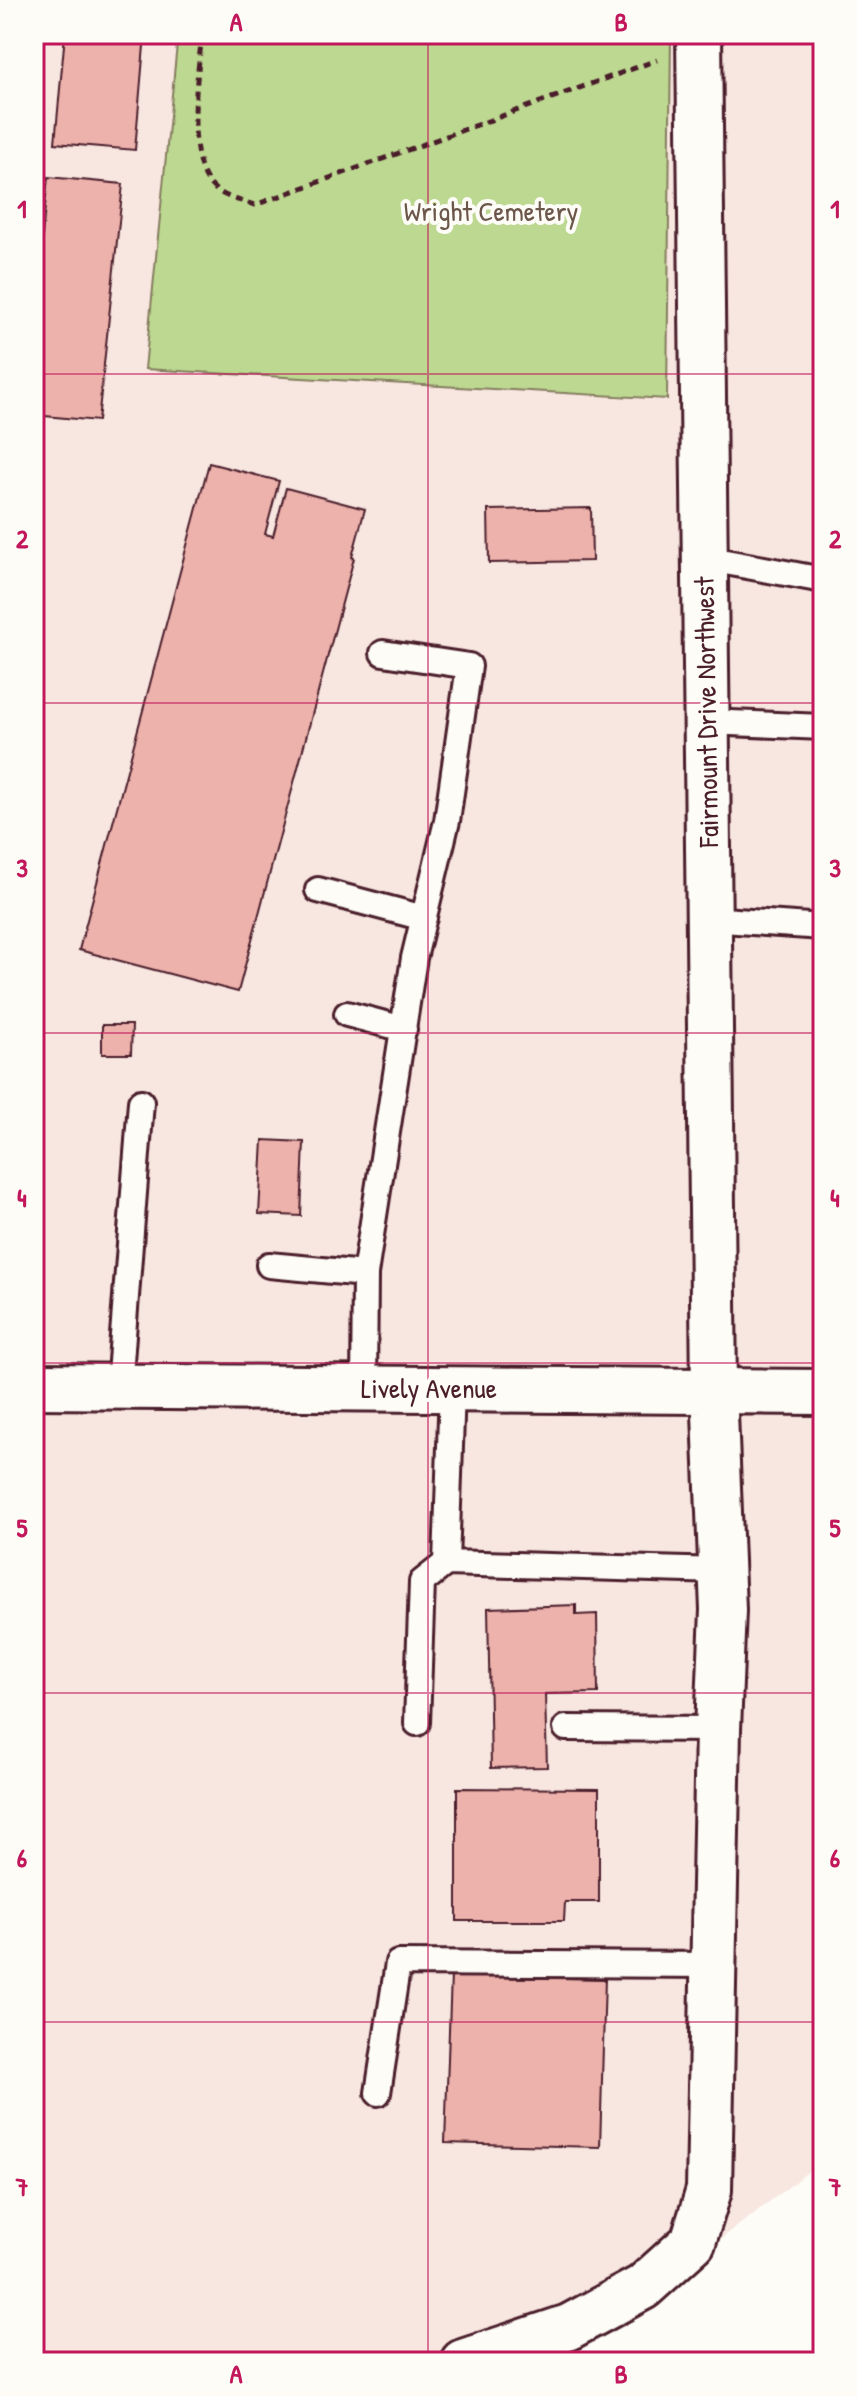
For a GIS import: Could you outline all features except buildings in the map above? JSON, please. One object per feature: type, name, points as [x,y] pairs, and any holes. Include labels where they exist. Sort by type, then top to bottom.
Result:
[{"type":"street","name":"Fairmount Drive Northwest","points":[[463,2362],[569,2327],[643,2287],[693,2242],[709,2190],[723,1610],[714,1389],[699,40]]},
{"type":"street","name":"Lively Avenue","points":[[34,1386],[823,1392]]},
{"type":"lane","points":[[704,558],[823,580]]},
{"type":"lane","points":[[364,1388],[365,1274],[414,958],[447,821],[469,666],[383,653]]},
{"type":"lane","points":[[706,722],[823,727]]},
{"type":"lane","points":[[318,890],[424,918]]},
{"type":"lane","points":[[708,919],[823,927]]},
{"type":"lane","points":[[347,1014],[404,1029]]},
{"type":"lane","points":[[119,1387],[141,1102]]},
{"type":"lane","points":[[269,1265],[365,1274]]},
{"type":"lane","points":[[446,1563],[452,1388]]},
{"type":"lane","points":[[417,1723],[422,1582],[446,1563],[721,1571]]},
{"type":"lane","points":[[566,1728],[718,1729]]},
{"type":"lane","points":[[378,2093],[398,1963],[715,1965]]},
{"type":"path","points":[[202,34],[196,149],[207,182],[226,197],[255,205],[699,40]]},
{"type":"shaded area","points":[[34,34],[178,34],[145,369],[667,399],[671,34],[823,34],[823,2153],[809,2171],[562,2362],[34,2362]]},
{"type":"green space","name":"Wright Cemetery","points":[[178,34],[671,34],[667,399],[145,369]]}]
